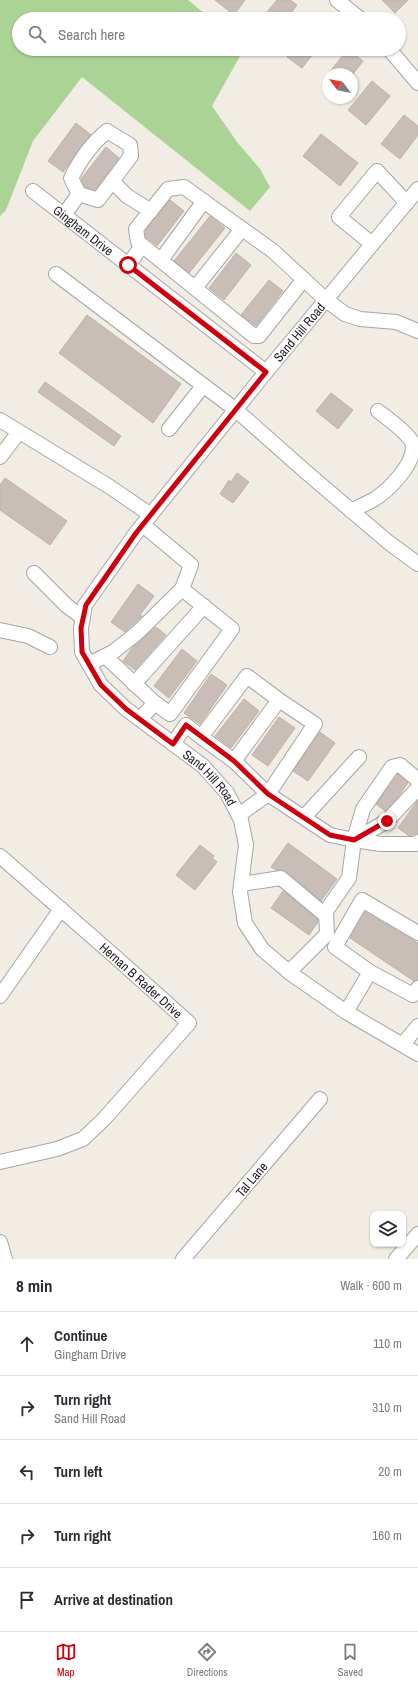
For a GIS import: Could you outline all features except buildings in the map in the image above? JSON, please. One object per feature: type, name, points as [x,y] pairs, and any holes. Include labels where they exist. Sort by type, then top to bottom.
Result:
[{"type":"street","points":[[337,0],[352,12]]},
{"type":"street","points":[[395,56],[418,83]]},
{"type":"street","points":[[107,131],[130,145],[131,156],[98,200],[79,194],[71,178],[80,161],[95,140],[107,131]]},
{"type":"street","points":[[372,244],[339,217],[377,171],[407,203]]},
{"type":"street","points":[[112,181],[127,196],[151,211]]},
{"type":"street","points":[[304,279],[259,336],[254,336],[142,246],[138,242],[136,229],[168,189],[184,187],[273,251],[304,279],[326,300],[345,314],[360,319],[396,322],[418,331]]},
{"type":"street","name":"Sand Hill Road","points":[[418,189],[266,372],[147,520],[86,605],[81,628],[82,652],[101,685],[126,709],[203,766],[227,793],[241,820],[246,846],[240,892],[246,923],[262,949],[289,972],[346,1012],[418,1054]]},
{"type":"street","name":"Gingham Drive","points":[[33,191],[266,372]]},
{"type":"street","points":[[64,215],[79,194]]},
{"type":"street","points":[[161,260],[204,201]]},
{"type":"street","points":[[195,288],[242,228]]},
{"type":"street","points":[[128,265],[142,246]]},
{"type":"street","points":[[56,274],[236,410],[351,511],[388,542],[418,564]]},
{"type":"street","points":[[196,318],[212,301]]},
{"type":"street","points":[[232,346],[246,329]]},
{"type":"street","points":[[169,429],[204,386]]},
{"type":"street","points":[[351,511],[373,500],[390,487],[405,471],[413,459],[414,448],[412,441],[378,411]]},
{"type":"street","points":[[0,420],[110,487],[147,520],[191,565],[182,589],[136,634],[113,652],[89,664]]},
{"type":"street","points":[[0,457],[19,432]]},
{"type":"street","points":[[34,573],[67,606],[83,618]]},
{"type":"street","points":[[105,656],[155,703],[170,714],[232,629],[182,589]]},
{"type":"street","points":[[134,684],[204,606]]},
{"type":"street","points":[[0,630],[28,636],[50,647]]},
{"type":"street","points":[[201,737],[247,676],[315,724],[268,794],[239,815]]},
{"type":"street","points":[[234,761],[279,700]]},
{"type":"street","points":[[140,720],[155,703]]},
{"type":"street","points":[[173,744],[186,725],[234,761],[268,794],[330,835],[381,844],[416,844],[418,842]]},
{"type":"street","points":[[203,766],[215,748]]},
{"type":"street","points":[[304,817],[359,757]]},
{"type":"street","points":[[289,972],[327,934],[326,912],[349,878],[354,840],[363,809],[392,767],[400,765],[418,780]]},
{"type":"street","points":[[354,840],[387,821],[418,788]]},
{"type":"street","name":"Hernan B Rader Drive","points":[[0,856],[189,1023],[104,1119],[83,1139],[56,1149],[0,1162]]},
{"type":"street","points":[[241,884],[281,878],[324,914],[326,912]]},
{"type":"street","points":[[418,933],[362,900],[335,947],[370,972],[413,994],[418,988]]},
{"type":"street","points":[[0,996],[61,909]]},
{"type":"street","points":[[346,1012],[370,972]]},
{"type":"street","points":[[403,1044],[418,1026]]},
{"type":"street","name":"Tal Lane","points":[[183,1259],[320,1099]]},
{"type":"street","points":[[396,1259],[418,1234]]},
{"type":"street","points":[[0,1242],[5,1259]]},
{"type":"green space","points":[[0,0],[188,0],[203,12],[12,12],[12,56],[240,56],[212,106],[237,142],[260,169],[270,187],[250,211],[82,77],[33,141],[6,210],[0,216]]},
{"type":"route","points":[[128,265],[266,372],[136,533],[86,605],[81,628],[82,652],[101,685],[126,709],[173,744],[186,725],[234,761],[268,794],[330,835],[354,840],[387,821]]}]
